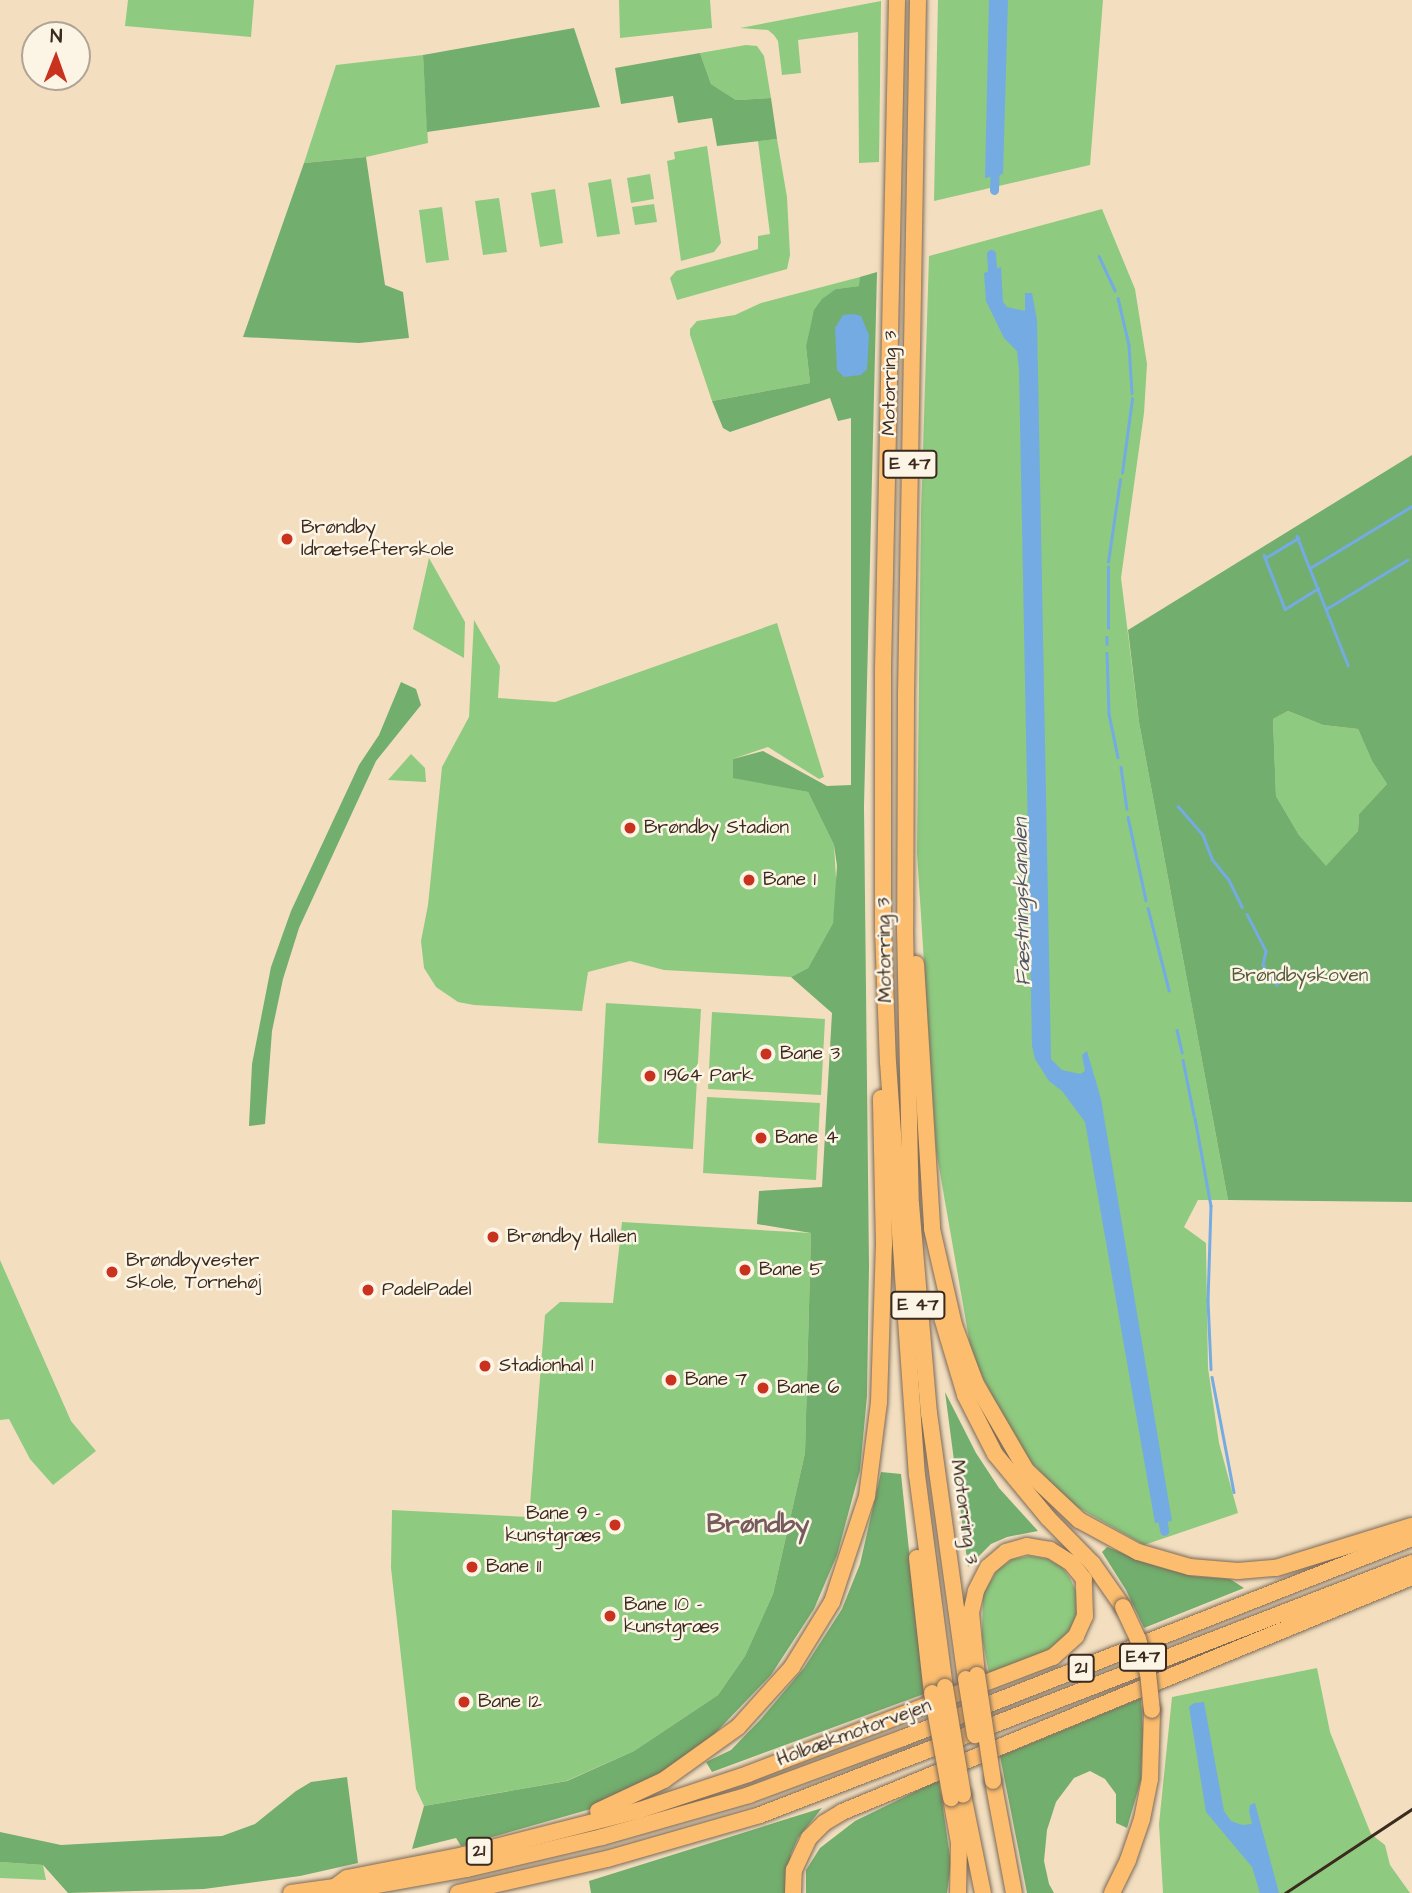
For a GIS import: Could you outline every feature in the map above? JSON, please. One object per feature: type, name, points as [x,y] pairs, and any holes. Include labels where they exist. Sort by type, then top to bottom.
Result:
[{"type":"highway","name":"Motorring 3","points":[[897,0],[883,670],[883,928],[888,1062],[917,1475],[915,1540],[957,1796]]},
{"type":"highway","name":"Motorring 3","points":[[918,0],[906,692],[911,1204],[929,1413],[1004,1893]]},
{"type":"highway","points":[[906,692],[913,716],[915,944],[932,1228],[954,1325],[976,1384],[998,1427],[1026,1470],[1079,1520],[1138,1552],[1190,1567],[1238,1571],[1276,1568],[1412,1526]]},
{"type":"highway","points":[[539,1835],[622,1802],[704,1755],[738,1727],[792,1667],[832,1602],[867,1496],[879,1402],[884,1245],[880,1044],[883,928]]},
{"type":"highway","name":"E47","points":[[908,1062],[931,1273],[948,1345],[965,1395],[995,1454],[1048,1518],[1093,1564],[1124,1607],[1138,1639],[1148,1673],[1152,1710],[1150,1779],[1142,1819],[1128,1860],[1112,1893]]},
{"type":"highway","name":"Holbækmotorvejen","points":[[420,1871],[534,1854],[749,1795],[903,1738],[1412,1538]]},
{"type":"highway","points":[[539,1835],[637,1811],[748,1774],[1053,1657],[1076,1636],[1085,1616],[1084,1580],[1071,1563],[1051,1550],[1027,1546],[1006,1552],[988,1567],[976,1591],[971,1612],[972,1677]]},
{"type":"highway","name":"21","points":[[458,1893],[607,1859],[760,1815],[1412,1563]]},
{"type":"highway","points":[[793,1893],[794,1870],[809,1838],[842,1812],[1412,1577]]},
{"type":"highway","points":[[988,1782],[1014,1893]]},
{"type":"highway","points":[[957,1796],[958,1893]]},
{"type":"highway","points":[[957,1796],[983,1893]]},
{"type":"highway","name":"21","points":[[291,1893],[420,1871],[539,1835]]},
{"type":"green space","points":[[128,0],[254,0],[251,37],[125,26]]},
{"type":"green space","points":[[619,0],[710,0],[712,28],[620,38]]},
{"type":"green space","points":[[938,0],[1103,0],[1090,165],[934,201]]},
{"type":"green space","points":[[881,1],[879,162],[859,163],[858,32],[798,40],[801,73],[782,75],[778,41],[774,35],[768,30],[740,28]]},
{"type":"green space","points":[[574,28],[600,107],[427,132],[423,55]]},
{"type":"green space","points":[[746,45],[757,46],[764,56],[771,98],[736,100],[711,84],[700,53]]},
{"type":"green space","points":[[700,53],[711,84],[736,100],[771,98],[777,139],[717,146],[712,118],[678,123],[673,96],[621,104],[615,68]]},
{"type":"green space","points":[[423,55],[428,143],[366,157],[304,163],[336,65]]},
{"type":"green space","points":[[777,139],[787,197],[790,255],[787,269],[677,300],[670,278],[676,271],[758,249],[758,236],[770,234],[758,141]]},
{"type":"green space","points":[[707,146],[721,243],[714,252],[681,261],[667,161],[675,159],[674,152]]},
{"type":"green space","points":[[366,157],[385,285],[403,292],[409,338],[359,343],[243,337],[304,163]]},
{"type":"green space","points":[[650,174],[654,199],[631,203],[627,178]]},
{"type":"green space","points":[[611,179],[620,234],[597,237],[588,183]]},
{"type":"green space","points":[[555,189],[563,243],[540,247],[531,193]]},
{"type":"green space","points":[[499,198],[507,252],[483,255],[475,201]]},
{"type":"green space","points":[[654,204],[657,222],[635,225],[632,207]]},
{"type":"green space","points":[[442,207],[449,260],[426,263],[419,210]]},
{"type":"green space","points":[[1102,209],[1135,289],[1147,364],[1144,413],[1121,578],[1139,722],[1228,1200],[1198,1200],[1184,1227],[1206,1243],[1208,1368],[1219,1443],[1238,1513],[1144,1545],[1072,1504],[1019,1450],[972,1356],[936,1150],[917,853],[921,514],[929,256]]},
{"type":"green space","points":[[877,272],[864,806],[869,1266],[867,1396],[860,1470],[837,1555],[814,1609],[771,1675],[699,1750],[640,1786],[591,1809],[461,1846],[456,1838],[412,1849],[424,1806],[567,1781],[634,1751],[718,1695],[745,1656],[773,1594],[805,1453],[811,1233],[757,1224],[759,1191],[822,1187],[832,1013],[791,977],[808,968],[833,923],[837,866],[834,845],[808,792],[733,778],[733,759],[763,751],[827,786],[851,785],[851,418],[838,421],[830,398],[730,432],[723,428],[712,401],[810,383],[806,347],[814,310],[822,299],[836,289],[859,286],[860,277]]},
{"type":"green space","points":[[860,277],[860,286],[836,289],[806,347],[810,383],[712,401],[690,335],[690,329],[697,321],[735,315],[761,303]]},
{"type":"green space","name":"Brøndbyskoven","points":[[1412,455],[1412,1202],[1228,1200],[1139,722],[1128,630]],"holes":[[[1288,711],[1323,725],[1358,729],[1372,761],[1387,784],[1359,814],[1358,831],[1326,866],[1299,835],[1276,796],[1273,719]]]},
{"type":"green space","points":[[429,558],[465,622],[464,658],[413,629]]},
{"type":"green space","name":"Brøndby Stadion","points":[[474,620],[500,666],[498,698],[555,702],[777,623],[824,777],[819,779],[768,747],[733,759],[733,777],[808,792],[834,845],[837,895],[833,923],[808,968],[791,977],[664,970],[630,961],[588,972],[582,1011],[474,1005],[458,1002],[436,987],[424,968],[421,941],[428,905],[442,767],[469,717]]},
{"type":"green space","points":[[401,682],[416,689],[421,705],[376,761],[299,928],[283,979],[272,1031],[265,1124],[249,1126],[252,1064],[271,967],[291,911],[359,765],[379,735]]},
{"type":"green space","points":[[1288,711],[1323,725],[1358,729],[1372,761],[1387,784],[1359,814],[1358,831],[1326,867],[1299,835],[1276,796],[1273,719]]},
{"type":"green space","points":[[411,754],[425,768],[426,782],[388,780]]},
{"type":"green space","name":"1964 Park","points":[[606,1003],[701,1009],[693,1149],[598,1143]]},
{"type":"green space","name":"Bane 3","points":[[712,1012],[825,1019],[821,1095],[708,1089]]},
{"type":"green space","name":"Bane 4","points":[[707,1097],[820,1103],[816,1180],[703,1173]]},
{"type":"green space","points":[[622,1222],[811,1233],[805,1453],[773,1594],[745,1656],[718,1695],[634,1751],[566,1781],[424,1806],[416,1789],[391,1568],[392,1510],[529,1517],[545,1315],[560,1302],[613,1303]]},
{"type":"green space","points":[[0,1260],[71,1421],[96,1451],[53,1485],[30,1459],[9,1419],[0,1420]]},
{"type":"green space","points":[[945,1392],[976,1453],[999,1488],[1038,1531],[1007,1537],[991,1544],[968,1567]]},
{"type":"green space","points":[[881,1472],[901,1474],[924,1694],[712,1772],[706,1762],[731,1750],[761,1719],[804,1668],[842,1609],[860,1564]]},
{"type":"green space","points":[[1107,1547],[1156,1566],[1192,1576],[1230,1579],[1244,1588],[1144,1628],[1126,1590],[1102,1552]]},
{"type":"green space","points":[[1030,1556],[1048,1559],[1062,1567],[1070,1578],[1076,1591],[1078,1608],[1073,1626],[1059,1642],[1040,1655],[989,1673],[982,1637],[983,1594],[998,1569],[1013,1559]]},
{"type":"green space","points":[[1317,1668],[1330,1732],[1371,1834],[1385,1845],[1390,1865],[1410,1893],[1163,1893],[1159,1824],[1172,1697]]},
{"type":"green space","points":[[1141,1698],[1141,1780],[1127,1828],[1116,1823],[1116,1794],[1105,1779],[1090,1771],[1074,1778],[1056,1802],[1047,1830],[1044,1861],[1054,1893],[1027,1893],[1000,1756]]},
{"type":"green space","points":[[347,1777],[358,1863],[300,1876],[204,1889],[68,1893],[43,1865],[0,1862],[0,1832],[61,1845],[222,1836],[255,1824],[311,1782]]},
{"type":"green space","points":[[939,1780],[951,1864],[947,1893],[806,1893],[806,1870],[820,1848],[855,1821]]},
{"type":"green space","points":[[822,1808],[798,1838],[791,1854],[786,1893],[591,1893],[589,1881]]},
{"type":"green space","points":[[0,1862],[43,1865],[46,1880],[0,1878]]},
{"type":"water","points":[[989,0],[1008,0],[1003,174],[985,178]]},
{"type":"water","points":[[1001,267],[1003,302],[1007,307],[1025,311],[1025,293],[1032,293],[1037,320],[1051,1059],[1062,1070],[1080,1074],[1085,1071],[1082,1055],[1087,1051],[1101,1099],[1172,1521],[1155,1523],[1085,1122],[1062,1091],[1049,1081],[1035,1059],[1032,1046],[1019,370],[1017,351],[1004,338],[986,301],[984,273]]},
{"type":"water","points":[[843,315],[861,316],[869,335],[867,369],[861,375],[844,377],[837,370],[835,328]]},
{"type":"water","points":[[1204,1702],[1224,1811],[1231,1821],[1242,1825],[1252,1824],[1249,1811],[1250,1805],[1255,1803],[1279,1893],[1260,1893],[1252,1867],[1206,1812],[1189,1707],[1194,1703]]},
{"type":"waterway","name":"Fæstningskanalen","points":[[994,190],[995,166]]},
{"type":"waterway","name":"Fæstningskanalen","points":[[991,254],[993,280]]},
{"type":"waterway","points":[[1099,256],[1115,290]]},
{"type":"waterway","points":[[1118,298],[1129,345],[1132,393]]},
{"type":"waterway","points":[[1122,473],[1132,399]]},
{"type":"waterway","points":[[1108,562],[1120,480]]},
{"type":"waterway","points":[[1310,568],[1412,506]]},
{"type":"waterway","points":[[1297,536],[1348,665]]},
{"type":"waterway","points":[[1265,558],[1298,538]]},
{"type":"waterway","points":[[1264,555],[1285,609],[1318,588]]},
{"type":"waterway","points":[[1326,609],[1407,560]]},
{"type":"waterway","points":[[1108,567],[1108,628]]},
{"type":"waterway","points":[[1107,637],[1107,644]]},
{"type":"waterway","points":[[1107,653],[1109,714],[1118,757]]},
{"type":"waterway","points":[[1121,767],[1127,809]]},
{"type":"waterway","points":[[1178,806],[1203,835],[1212,859],[1229,880],[1242,907]]},
{"type":"waterway","points":[[1128,817],[1146,900]]},
{"type":"waterway","points":[[1148,908],[1169,990]]},
{"type":"waterway","points":[[1247,914],[1266,951],[1263,965],[1277,985]]},
{"type":"waterway","points":[[1177,1030],[1182,1052]]},
{"type":"waterway","points":[[1183,1060],[1194,1115]]},
{"type":"waterway","points":[[1195,1118],[1211,1206],[1208,1300],[1211,1369]]},
{"type":"waterway","points":[[1212,1377],[1234,1492]]},
{"type":"waterway","name":"Fæstningskanalen","points":[[1161,1511],[1164,1531]]},
{"type":"railway","points":[[1285,1893],[1412,1809]]},
{"type":"place","name":"Brøndby Idrætsefterskole","points":[[287,539]]},
{"type":"place","name":"Brøndby Stadion","points":[[630,828]]},
{"type":"place","name":"Bane 1","points":[[749,880]]},
{"type":"place","name":"Bane 3","points":[[766,1054]]},
{"type":"place","name":"1964 Park","points":[[650,1076]]},
{"type":"place","name":"Bane 4","points":[[761,1138]]},
{"type":"place","name":"Brøndby Hallen","points":[[493,1237]]},
{"type":"place","name":"Bane 5","points":[[745,1270]]},
{"type":"place","name":"Brøndbyvester Skole, Tornehøj","points":[[112,1272]]},
{"type":"place","name":"PadelPadel","points":[[368,1290]]},
{"type":"place","name":"Stadionhal 1","points":[[485,1366]]},
{"type":"place","name":"Bane 7","points":[[671,1380]]},
{"type":"place","name":"Bane 6","points":[[763,1388]]},
{"type":"place","name":"Bane 9 - kunstgræs","points":[[615,1525]]},
{"type":"place","name":"Bane 11","points":[[472,1567]]},
{"type":"place","name":"Bane 10 - kunstgræs","points":[[610,1616]]},
{"type":"place","name":"Bane 12","points":[[464,1702]]},
{"type":"district","name":"Brøndby","points":[[758,1525]]}]
